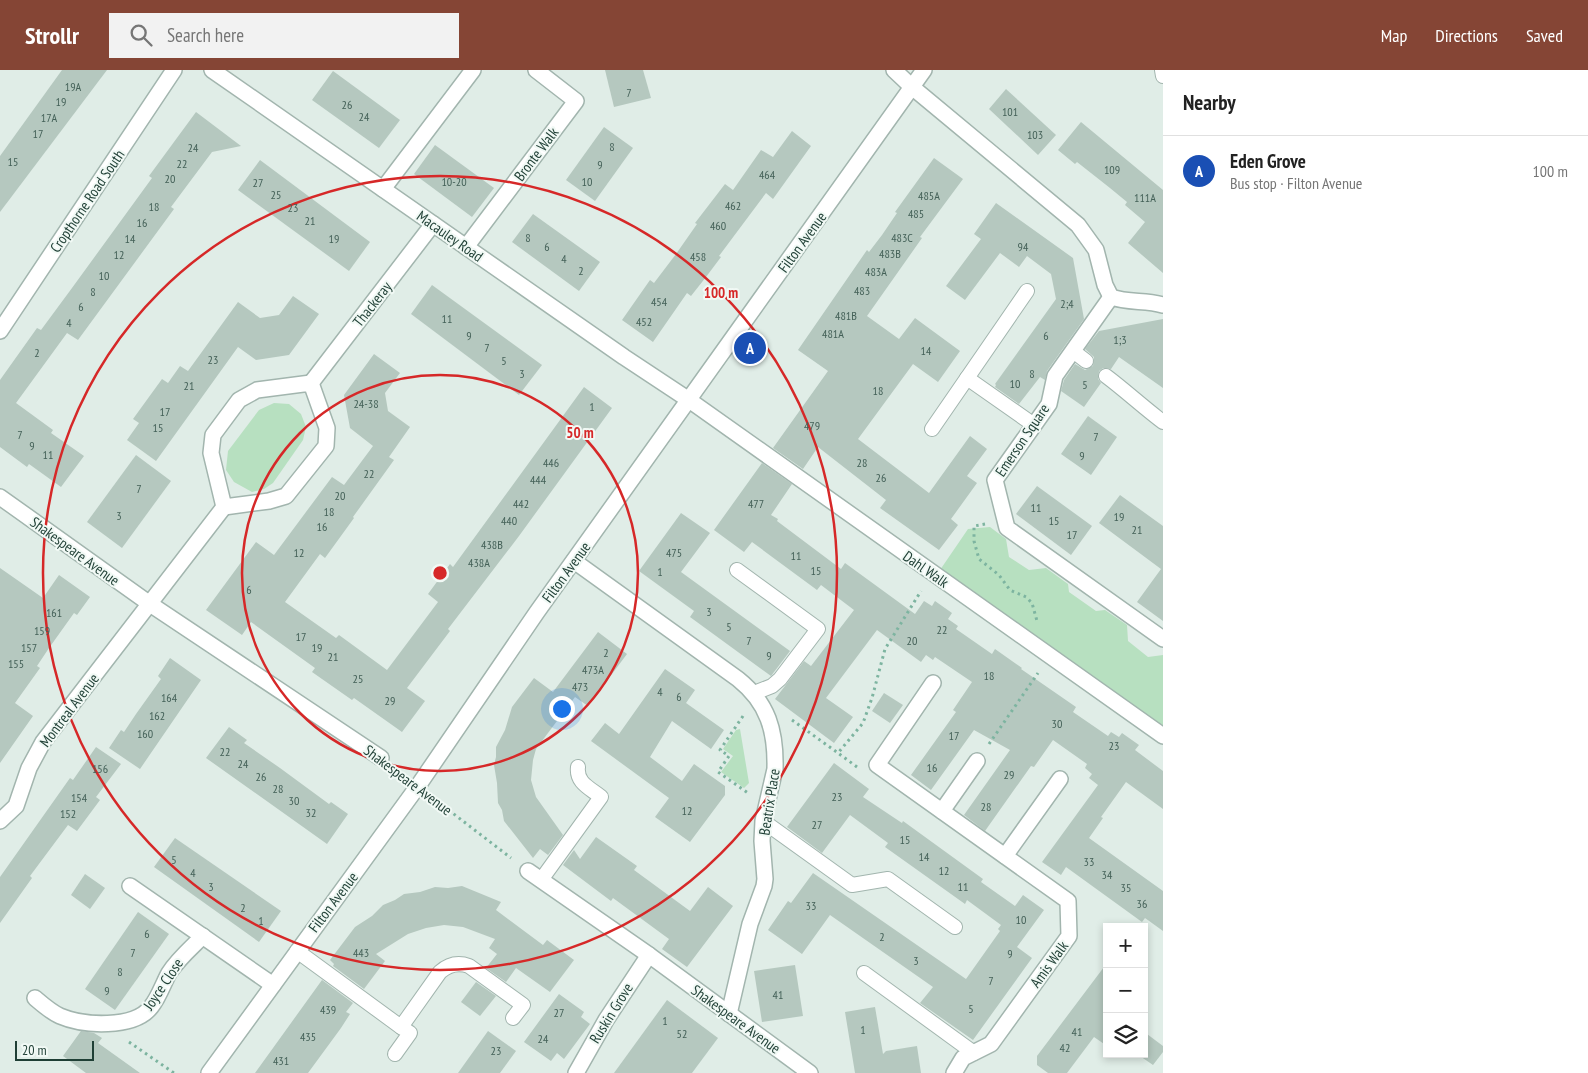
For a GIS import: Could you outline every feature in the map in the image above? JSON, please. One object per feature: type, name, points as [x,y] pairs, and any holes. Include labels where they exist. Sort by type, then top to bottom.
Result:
[{"type":"street","name":"Cropthorne Road South","points":[[0,331],[174,70]]},
{"type":"street","name":"Macauley Road","points":[[212,70],[624,357],[689,400]]},
{"type":"street","points":[[383,189],[473,70]]},
{"type":"street","name":"Bronte Walk","points":[[466,247],[576,101],[536,70]]},
{"type":"street","points":[[894,70],[1078,225],[1096,250],[1105,285],[1111,297],[1127,301],[1163,305]]},
{"type":"street","name":"Filton Avenue","points":[[213,1072],[273,984],[418,786],[574,561],[924,70]]},
{"type":"street","name":"Thackeray","points":[[311,383],[433,224]]},
{"type":"street","name":"Emerson Square","points":[[1111,297],[1055,376],[1049,404],[995,480],[1007,528],[1163,639]]},
{"type":"street","points":[[150,604],[224,507],[269,501],[286,496],[326,446],[327,428],[311,383],[257,390],[239,400],[213,435],[211,453],[224,507]]},
{"type":"street","name":"Dahl Walk","points":[[689,400],[1163,736]]},
{"type":"street","name":"Shakespeare Avenue","points":[[0,497],[150,604],[381,758]]},
{"type":"street","name":"Beatrix Place","points":[[574,561],[738,679],[754,693],[767,716],[775,747],[775,768],[763,821],[764,886],[750,924],[729,1014]]},
{"type":"street","name":"Montreal Avenue","points":[[0,821],[16,806],[29,768],[43,742],[150,604]]},
{"type":"street","points":[[878,765],[933,683]]},
{"type":"street","points":[[942,811],[977,761]]},
{"type":"street","name":"Amis Walk","points":[[878,765],[1068,901],[1069,936],[991,1044],[963,1058],[954,1073]]},
{"type":"street","points":[[1005,856],[1060,778]]},
{"type":"street","name":"Shakespeare Avenue","points":[[528,871],[649,955],[810,1073]]},
{"type":"street","points":[[130,886],[273,984]]},
{"type":"street","name":"Joyce Close","points":[[34,998],[61,1016],[90,1022],[110,1023],[132,1020],[149,1009],[177,962],[203,936]]},
{"type":"street","name":"Ruskin Grove","points":[[576,1073],[606,1020],[649,955]]},
{"type":"lane","points":[[1162,70],[1163,76]]},
{"type":"lane","points":[[932,429],[1027,291]]},
{"type":"lane","points":[[1072,351],[1086,361]]},
{"type":"lane","points":[[1106,376],[1132,395],[1140,405],[1163,422]]},
{"type":"lane","points":[[967,378],[1034,425]]},
{"type":"lane","points":[[737,570],[818,629],[780,679],[772,686],[754,693]]},
{"type":"lane","points":[[541,880],[601,797],[579,780],[577,775],[578,767]]},
{"type":"lane","points":[[763,821],[852,884],[888,879],[955,927]]},
{"type":"lane","points":[[297,951],[410,1033],[395,1054]]},
{"type":"lane","points":[[401,1027],[440,972],[453,964],[470,966],[523,1005],[513,1018]]},
{"type":"lane","points":[[864,973],[974,1053]]},
{"type":"path","points":[[1006,521],[974,526],[976,551],[979,559],[996,571],[1010,590],[1026,597],[1032,603],[1039,625]]},
{"type":"path","points":[[878,765],[865,760],[859,768],[838,753],[863,723],[872,698],[885,649],[932,573]]},
{"type":"path","points":[[977,761],[1049,656]]},
{"type":"path","name":"Shakespeare Avenue","points":[[418,786],[528,871]]},
{"type":"path","points":[[110,1023],[120,1036],[174,1073]]},
{"type":"green space","points":[[274,403],[289,404],[301,414],[306,427],[303,440],[273,483],[264,489],[252,492],[234,482],[226,470],[228,451],[259,410]]},
{"type":"green space","points":[[990,527],[1006,539],[1009,557],[1029,570],[1046,568],[1068,584],[1069,592],[1096,611],[1105,610],[1127,625],[1128,641],[1148,657],[1163,655],[1163,729],[940,570],[968,529]]},
{"type":"green space","points":[[740,729],[749,783],[744,788],[721,772],[733,756],[723,749],[736,730]]},
{"type":"building","points":[[62,70],[107,70],[0,212],[0,156]]},
{"type":"building","points":[[605,70],[643,70],[651,98],[614,107]]},
{"type":"building","points":[[333,71],[400,120],[379,148],[312,100]]},
{"type":"building","points":[[1006,89],[1056,135],[1038,155],[989,109]]},
{"type":"building","points":[[196,112],[241,146],[212,152],[171,207],[174,209],[78,340],[67,333],[16,403],[53,430],[51,433],[84,456],[61,487],[29,464],[27,467],[0,447],[0,380],[37,328],[41,330],[72,288],[152,178],[149,176]]},
{"type":"building","points":[[1081,122],[1163,190],[1163,273],[1128,243],[1145,222],[1125,205],[1127,202],[1077,162],[1075,164],[1058,150]]},
{"type":"building","points":[[604,127],[633,148],[595,201],[566,180]]},
{"type":"building","points":[[792,131],[811,146],[773,199],[766,193],[719,256],[721,257],[706,277],[691,296],[687,293],[653,342],[622,320],[650,280],[654,283],[676,254],[697,224],[695,223],[725,184],[733,190],[761,150],[773,157]]},
{"type":"building","points":[[435,145],[494,188],[472,217],[414,174]]},
{"type":"building","points":[[934,158],[963,179],[920,237],[922,238],[867,316],[899,339],[915,318],[960,351],[938,382],[913,364],[858,439],[929,493],[970,436],[987,449],[967,476],[977,483],[951,519],[958,525],[939,550],[880,508],[886,500],[818,447],[803,469],[773,448],[828,371],[798,350],[867,250],[869,252],[882,235],[897,213],[895,212]]},
{"type":"building","points":[[260,160],[370,242],[349,271],[238,190]]},
{"type":"building","points":[[996,203],[1073,258],[1084,319],[1047,371],[1045,380],[1040,377],[1019,404],[995,387],[995,384],[1056,299],[1051,274],[1027,256],[1019,267],[1000,253],[965,300],[946,286],[981,239],[974,234]]},
{"type":"building","points":[[533,214],[600,262],[579,291],[512,242]]},
{"type":"building","points":[[432,285],[542,365],[519,395],[411,314]]},
{"type":"building","points":[[293,296],[319,314],[289,355],[256,360],[238,347],[156,461],[127,440],[139,423],[133,419],[162,379],[168,383],[180,366],[188,371],[238,302],[260,318],[279,315]]},
{"type":"building","points":[[1163,319],[1163,388],[1119,357],[1111,369],[1103,368],[1099,371],[1098,379],[1101,383],[1084,407],[1061,391],[1064,380],[1075,364],[1085,370],[1093,366],[1094,357],[1085,349],[1099,331]]},
{"type":"building","points":[[374,354],[400,373],[385,393],[388,411],[410,427],[389,457],[394,460],[354,518],[325,558],[320,554],[285,602],[336,638],[339,635],[387,670],[438,602],[428,594],[450,564],[453,567],[584,387],[612,408],[519,536],[448,629],[450,631],[407,688],[425,701],[402,732],[354,698],[352,700],[312,672],[315,668],[251,622],[242,635],[206,610],[256,542],[274,555],[332,477],[344,485],[373,446],[350,428],[344,395]]},
{"type":"building","points":[[1088,416],[1117,437],[1091,475],[1061,454]]},
{"type":"building","points":[[136,455],[171,481],[122,548],[87,522]]},
{"type":"building","points":[[762,463],[792,484],[771,515],[778,519],[777,521],[841,569],[845,563],[915,614],[924,601],[932,606],[935,601],[952,613],[948,619],[958,626],[956,629],[992,654],[995,649],[1022,668],[1076,707],[1073,712],[1108,736],[1111,732],[1119,737],[1122,733],[1139,745],[1135,750],[1163,771],[1163,809],[1126,782],[1101,817],[1103,818],[1089,838],[1163,891],[1163,931],[1145,918],[1142,922],[1066,867],[1061,875],[1042,862],[1098,785],[1089,778],[1092,774],[1085,768],[1087,764],[1053,740],[1034,767],[1031,766],[985,831],[964,815],[1010,750],[974,730],[931,790],[911,775],[956,712],[953,710],[972,682],[935,657],[933,660],[926,655],[921,662],[877,630],[826,698],[853,717],[834,743],[775,699],[804,661],[811,666],[854,610],[821,585],[817,590],[752,542],[744,552],[714,530]]},
{"type":"building","points":[[1037,486],[1092,526],[1071,555],[1016,514]]},
{"type":"building","points":[[1120,495],[1163,526],[1163,621],[1137,602],[1161,569],[1099,523]]},
{"type":"building","points":[[681,513],[710,533],[681,572],[790,651],[771,676],[690,617],[694,611],[639,571]]},
{"type":"building","points":[[0,568],[43,598],[59,575],[90,597],[77,615],[74,613],[49,648],[37,666],[40,668],[15,703],[33,716],[0,763]]},
{"type":"building","points":[[598,632],[627,654],[588,706],[575,697],[536,749],[531,780],[536,797],[563,835],[548,855],[540,849],[533,858],[504,821],[502,810],[498,803],[494,765],[496,747],[505,730],[512,707],[534,678],[553,692]]},
{"type":"building","points":[[170,658],[201,680],[140,769],[109,748],[121,730],[124,732],[161,679],[158,676]]},
{"type":"building","points":[[665,669],[695,690],[686,703],[724,730],[711,749],[672,721],[650,757],[682,781],[694,764],[725,786],[725,795],[690,842],[655,817],[669,798],[591,741],[605,723],[619,734]]},
{"type":"building","points":[[884,693],[903,705],[890,723],[872,711]]},
{"type":"building","points":[[229,727],[247,740],[244,743],[329,804],[331,802],[348,814],[327,844],[206,758]]},
{"type":"building","points":[[96,747],[121,764],[96,797],[100,800],[77,831],[68,825],[30,876],[32,878],[0,923],[0,877],[70,778],[73,780]]},
{"type":"building","points":[[834,763],[869,789],[863,797],[902,823],[903,821],[983,879],[981,882],[1015,906],[1023,895],[1044,910],[1017,947],[1032,958],[973,1040],[920,1003],[933,987],[830,915],[802,954],[768,930],[788,901],[791,903],[813,873],[966,979],[1000,931],[998,929],[1001,925],[967,900],[965,904],[885,847],[888,843],[850,815],[822,853],[787,827]]},
{"type":"building","points":[[596,837],[637,866],[634,870],[690,911],[708,887],[733,906],[687,967],[662,949],[669,939],[613,898],[611,901],[563,865],[574,850],[580,859]]},
{"type":"building","points":[[175,838],[281,911],[259,942],[154,867]]},
{"type":"building","points":[[85,874],[105,888],[90,909],[71,895]]},
{"type":"building","points":[[462,886],[501,902],[496,910],[543,945],[547,940],[574,960],[550,992],[516,968],[506,982],[486,968],[497,954],[489,948],[495,939],[463,927],[444,925],[426,928],[408,934],[376,954],[385,961],[364,989],[333,966],[334,964],[330,960],[355,927],[372,916],[383,905],[404,894],[420,892],[435,887]]},
{"type":"building","points":[[138,912],[169,934],[115,1010],[85,989]]},
{"type":"building","points":[[795,965],[803,1016],[762,1022],[754,971]]},
{"type":"building","points":[[1103,968],[1103,1043],[1094,1037],[1067,1073],[1048,1073],[1037,1065],[1037,1056]]},
{"type":"building","points":[[322,980],[353,1003],[346,1012],[350,1014],[341,1028],[308,1073],[255,1073]]},
{"type":"building","points":[[476,982],[496,996],[480,1016],[461,1002]]},
{"type":"building","points":[[559,994],[584,1012],[581,1017],[590,1024],[564,1059],[557,1053],[551,1061],[524,1042]]},
{"type":"building","points":[[667,1000],[718,1038],[692,1073],[614,1073]]},
{"type":"building","points":[[875,1007],[883,1054],[886,1051],[917,1046],[921,1073],[855,1073],[845,1012]]},
{"type":"building","points":[[81,1031],[94,1033],[102,1038],[98,1043],[140,1073],[86,1073],[63,1056]]},
{"type":"building","points":[[488,1031],[516,1051],[500,1073],[458,1073]]},
{"type":"building","points":[[1148,1035],[1163,1046],[1163,1052],[1153,1065],[1143,1058],[1148,1058]]},
{"type":"place","name":"Eden Grove","points":[[750,348]]}]
